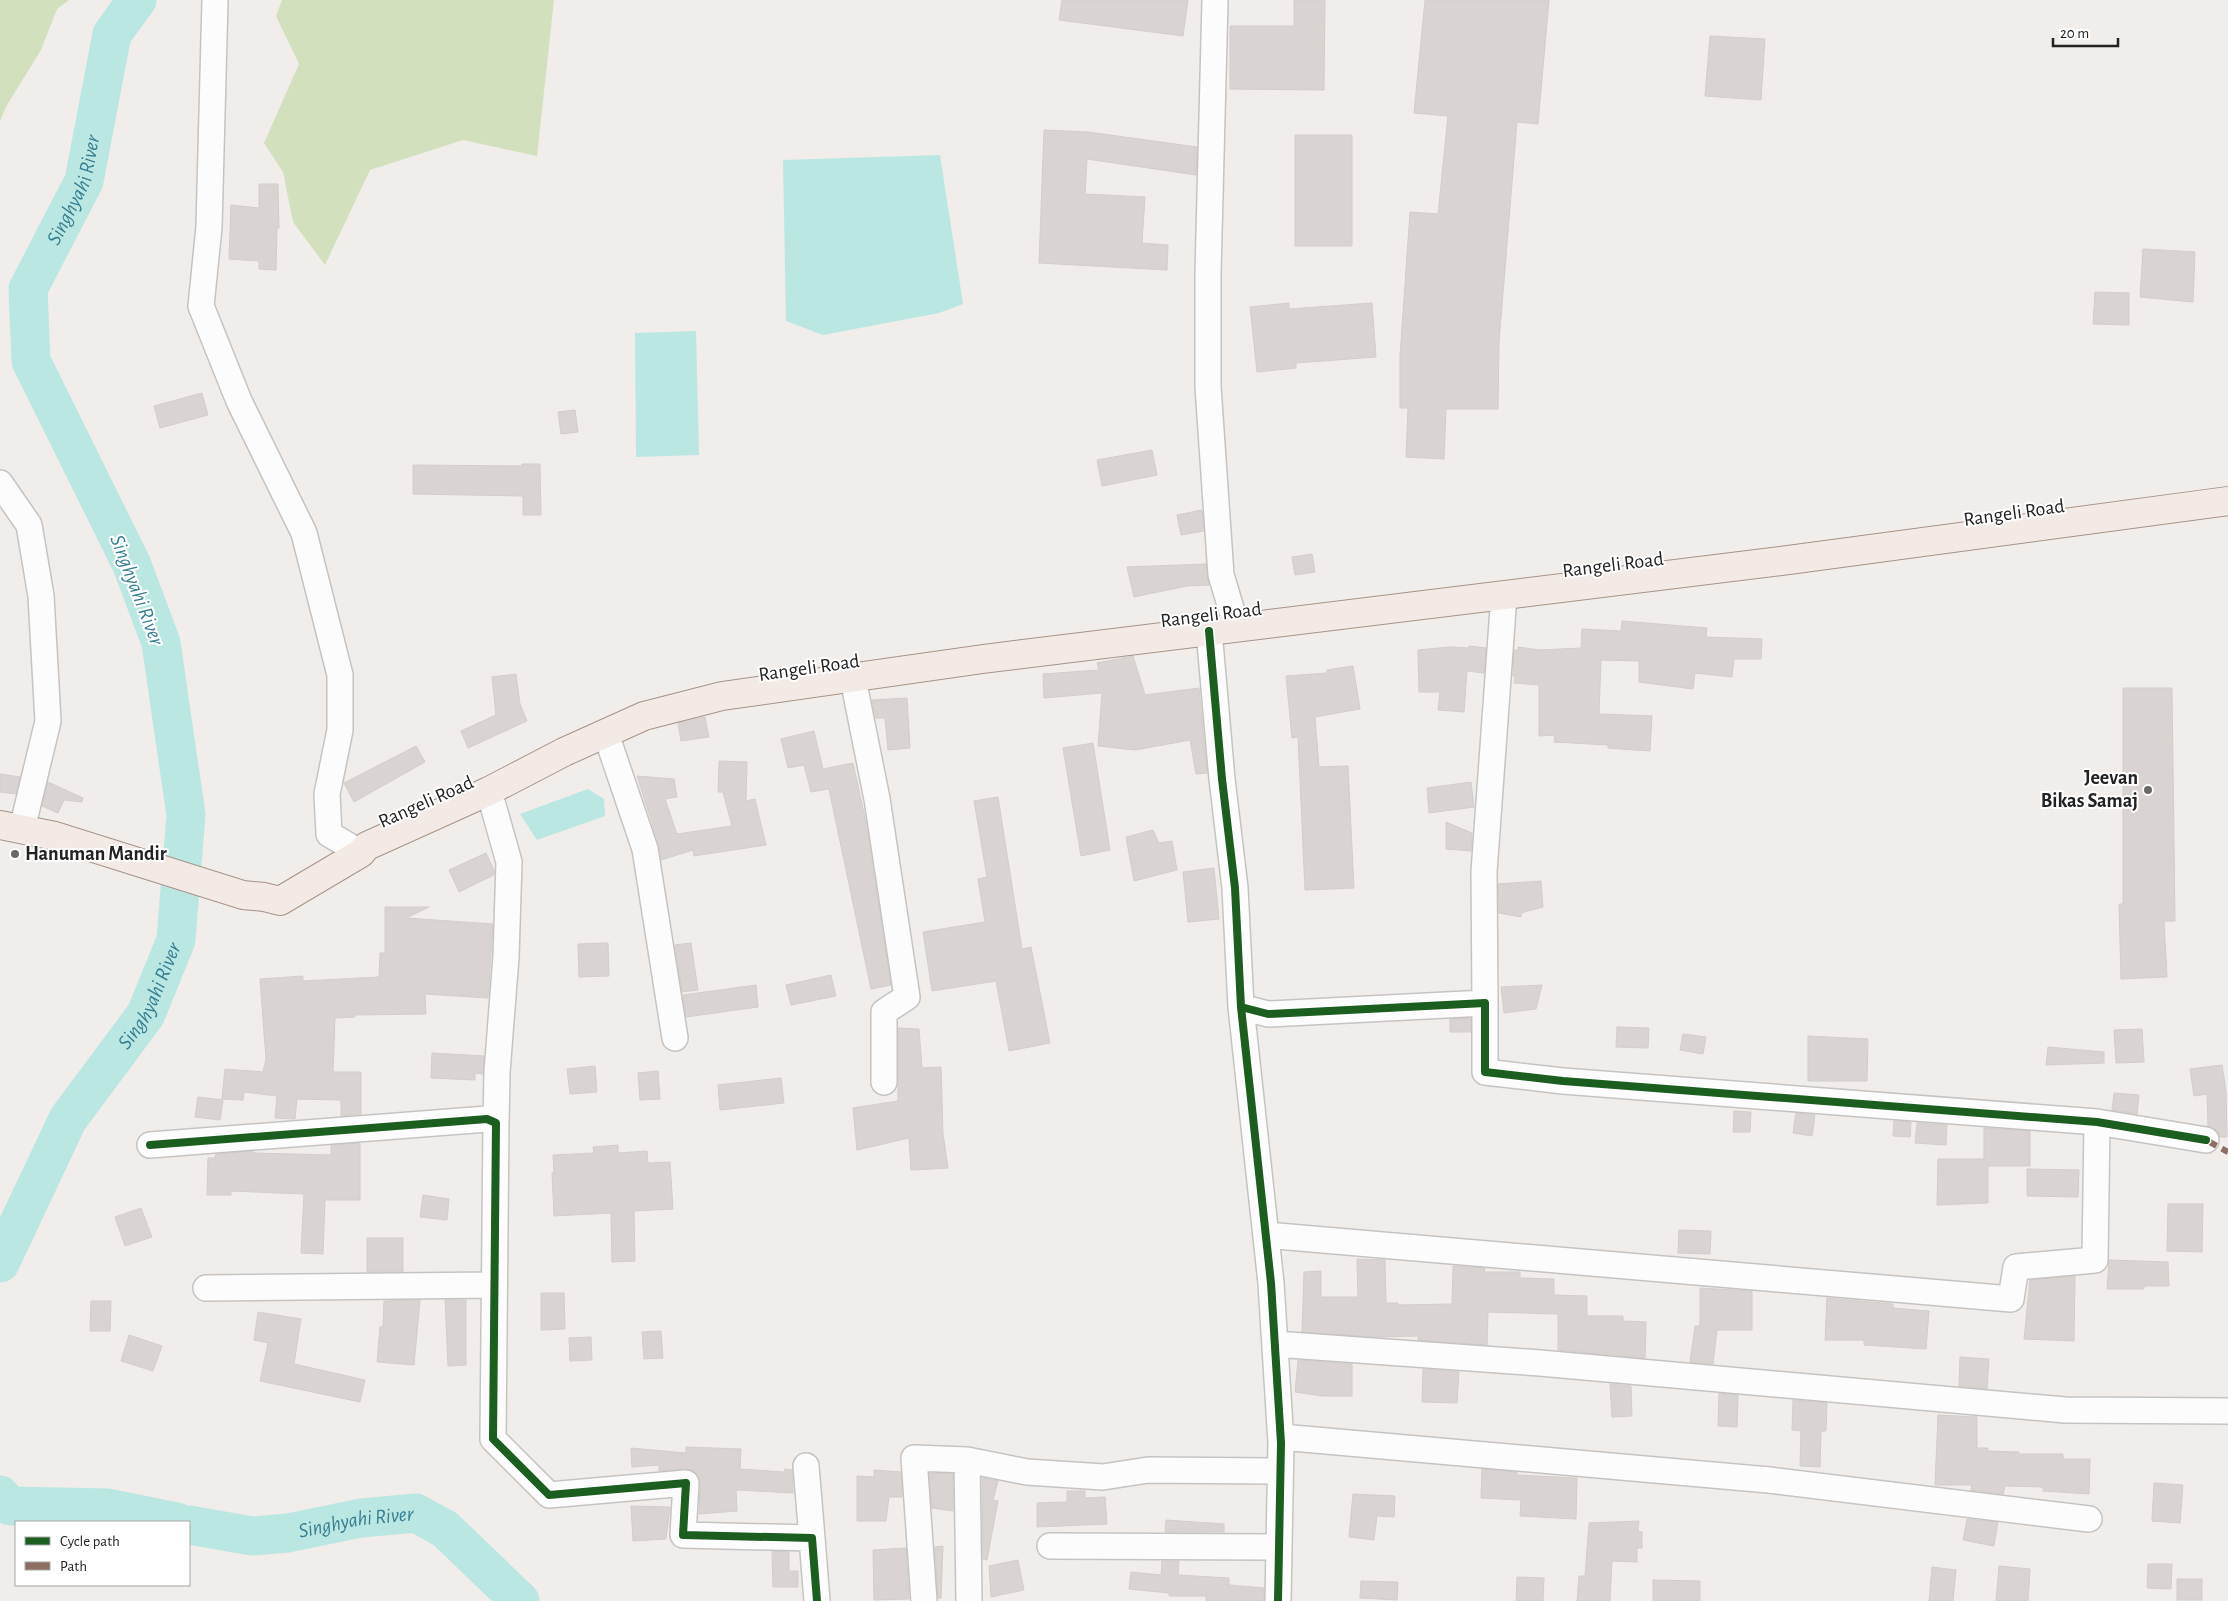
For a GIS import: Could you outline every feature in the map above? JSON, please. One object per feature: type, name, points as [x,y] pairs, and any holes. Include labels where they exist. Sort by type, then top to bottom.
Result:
[{"type":"main road","name":"Rangeli Road","points":[[11,827],[55,836],[243,896],[264,897],[280,901],[361,853],[367,846],[489,791],[644,716],[722,696],[983,660],[1504,595],[2228,501]]},
{"type":"street","points":[[215,0],[209,227],[201,306],[238,401],[304,533],[340,675],[340,730],[327,794],[329,834],[361,853]]},
{"type":"street","points":[[1215,0],[1208,273],[1208,387],[1221,575],[1237,628]]},
{"type":"street","points":[[0,483],[29,525],[41,596],[48,720],[11,827]]},
{"type":"street","points":[[1504,595],[1484,872],[1485,1072],[1563,1081],[2097,1122],[2206,1140]]},
{"type":"street","points":[[1209,631],[1222,780],[1235,888],[1241,1006],[1266,1235],[1275,1344],[1281,1437],[1278,1601]]},
{"type":"street","points":[[853,679],[877,800],[907,996],[884,1012],[884,1082]]},
{"type":"street","points":[[606,734],[645,850],[675,1038]]},
{"type":"street","points":[[489,791],[509,862],[506,956],[497,1072],[493,1438],[549,1495],[686,1483],[683,1535],[812,1538]]},
{"type":"street","points":[[1241,1006],[1268,1014],[1485,1003]]},
{"type":"street","points":[[150,1145],[487,1119],[496,1123]]},
{"type":"street","points":[[1266,1235],[2010,1299],[2016,1267],[2095,1260],[2097,1122]]},
{"type":"street","points":[[206,1288],[494,1285]]},
{"type":"street","points":[[1275,1344],[1550,1364],[2065,1410],[2228,1411]]},
{"type":"street","points":[[1281,1437],[1769,1480],[2089,1519]]},
{"type":"street","points":[[924,1601],[914,1458],[967,1460],[1028,1472],[1103,1477],[1148,1470],[1280,1471]]},
{"type":"street","points":[[967,1460],[969,1601]]},
{"type":"street","points":[[806,1466],[817,1601]]},
{"type":"street","points":[[1050,1546],[1279,1547]]},
{"type":"green space","points":[[0,0],[69,0],[57,9],[41,50],[7,105],[0,121]]},
{"type":"green space","points":[[282,0],[554,0],[537,156],[463,140],[370,170],[325,265],[293,222],[283,172],[264,143],[299,64],[276,16]]},
{"type":"water","points":[[940,155],[963,304],[939,313],[823,335],[786,321],[783,160]]},
{"type":"water","points":[[696,331],[699,455],[636,457],[635,333]]},
{"type":"water","points":[[588,789],[604,799],[605,816],[537,840],[520,814]]},
{"type":"building","points":[[1062,0],[1188,0],[1183,36],[1059,20]]},
{"type":"building","points":[[1294,0],[1325,0],[1324,90],[1230,89],[1230,26],[1294,26]]},
{"type":"building","points":[[1425,0],[1549,0],[1538,124],[1517,122],[1499,342],[1498,409],[1446,409],[1444,459],[1406,457],[1408,408],[1400,408],[1400,356],[1410,212],[1438,214],[1448,116],[1414,113]]},
{"type":"building","points":[[1710,36],[1765,39],[1761,100],[1705,96]]},
{"type":"building","points":[[1044,130],[1088,132],[1197,147],[1196,175],[1087,159],[1085,194],[1145,197],[1142,243],[1168,245],[1167,270],[1039,263]]},
{"type":"building","points":[[1295,135],[1352,135],[1352,246],[1295,246]]},
{"type":"building","points":[[259,184],[278,184],[279,228],[277,228],[276,270],[259,269],[259,261],[229,259],[231,205],[259,208]]},
{"type":"building","points":[[2143,249],[2195,252],[2193,302],[2140,297]]},
{"type":"building","points":[[2095,292],[2129,293],[2129,325],[2093,324]]},
{"type":"building","points":[[1289,303],[1289,309],[1372,303],[1376,357],[1296,363],[1296,368],[1257,372],[1250,307]]},
{"type":"building","points":[[202,393],[208,415],[160,428],[154,406]]},
{"type":"building","points":[[575,410],[578,432],[561,434],[558,412]]},
{"type":"building","points":[[1152,450],[1157,475],[1102,486],[1097,460]]},
{"type":"building","points":[[522,464],[540,464],[541,515],[523,515],[523,496],[413,494],[413,465],[522,466]]},
{"type":"building","points":[[1202,510],[1204,531],[1181,535],[1177,515]]},
{"type":"building","points":[[1312,554],[1315,572],[1295,575],[1292,557]]},
{"type":"building","points":[[1206,564],[1209,585],[1187,586],[1134,597],[1127,567]]},
{"type":"building","points":[[1622,621],[1707,628],[1706,637],[1762,639],[1761,659],[1734,659],[1732,677],[1695,673],[1693,689],[1639,682],[1639,661],[1601,660],[1599,714],[1652,716],[1650,751],[1608,748],[1608,745],[1554,742],[1555,735],[1539,736],[1539,685],[1514,683],[1514,650],[1518,650],[1518,647],[1540,650],[1581,648],[1582,629],[1621,631]]},
{"type":"building","points":[[1469,646],[1486,648],[1484,673],[1467,671],[1464,712],[1438,710],[1440,692],[1419,692],[1418,650],[1449,647],[1469,648]]},
{"type":"building","points":[[1133,656],[1145,695],[1199,688],[1207,773],[1196,774],[1190,740],[1135,750],[1098,746],[1102,693],[1044,698],[1043,674],[1099,670],[1097,663]]},
{"type":"building","points":[[1353,666],[1360,709],[1315,717],[1319,767],[1348,766],[1354,888],[1305,890],[1298,737],[1292,738],[1286,676],[1327,673],[1327,670]]},
{"type":"building","points":[[516,674],[520,704],[527,721],[468,748],[461,731],[496,715],[492,677]]},
{"type":"building","name":"Jeevan Bikas Samaj","points":[[2123,688],[2172,688],[2175,921],[2164,921],[2167,977],[2121,979],[2119,904],[2123,904]]},
{"type":"building","points":[[907,698],[910,748],[888,750],[885,718],[876,718],[872,700]]},
{"type":"building","points":[[705,717],[709,737],[681,741],[678,723]]},
{"type":"building","points":[[814,731],[823,769],[853,763],[865,818],[891,985],[871,989],[829,789],[811,792],[804,765],[788,768],[781,739]]},
{"type":"building","points":[[1093,743],[1110,850],[1081,856],[1063,748]]},
{"type":"building","points":[[416,746],[425,762],[354,802],[344,783]]},
{"type":"building","points":[[719,761],[747,762],[746,801],[755,799],[766,845],[694,856],[693,850],[661,860],[659,845],[637,776],[674,779],[677,797],[665,799],[677,834],[732,826],[723,792],[718,792]]},
{"type":"building","points":[[0,774],[20,777],[16,794],[0,792]]},
{"type":"building","points":[[48,782],[83,798],[82,802],[64,800],[58,813],[42,806]]},
{"type":"building","points":[[1471,782],[1474,807],[1429,813],[1427,788]]},
{"type":"building","points":[[998,797],[1022,949],[1031,947],[1050,1043],[1009,1051],[996,981],[932,991],[923,932],[985,922],[978,879],[987,877],[974,801]]},
{"type":"building","points":[[1446,822],[1472,833],[1471,851],[1446,849]]},
{"type":"building","points":[[1153,830],[1159,843],[1172,841],[1177,870],[1134,881],[1126,837]]},
{"type":"building","points":[[486,853],[494,870],[494,875],[459,892],[449,870]]},
{"type":"building","points":[[1214,868],[1219,919],[1188,922],[1183,872]]},
{"type":"building","points":[[1541,881],[1543,907],[1521,913],[1521,917],[1499,913],[1498,884]]},
{"type":"building","points":[[385,907],[429,907],[406,918],[493,924],[488,998],[425,994],[426,1014],[355,1015],[355,1017],[335,1018],[333,1072],[361,1072],[361,1114],[341,1116],[341,1100],[297,1099],[295,1119],[275,1118],[277,1096],[244,1092],[243,1100],[222,1099],[225,1069],[263,1072],[266,1059],[260,979],[303,976],[303,981],[379,977],[380,953],[385,953]]},
{"type":"building","points":[[608,943],[609,976],[579,977],[578,944]]},
{"type":"building","points":[[691,943],[698,990],[682,992],[675,945]]},
{"type":"building","points":[[831,975],[836,996],[791,1005],[786,985]]},
{"type":"building","points":[[756,985],[758,1007],[686,1017],[683,995]]},
{"type":"building","points":[[1542,985],[1536,1009],[1504,1013],[1501,987]]},
{"type":"building","points":[[1471,1018],[1471,1032],[1450,1032],[1450,1019]]},
{"type":"building","points":[[1617,1027],[1649,1028],[1648,1048],[1616,1047]]},
{"type":"building","points":[[898,1028],[919,1029],[922,1068],[941,1067],[943,1134],[948,1168],[911,1170],[909,1138],[857,1150],[853,1108],[898,1101]]},
{"type":"building","points":[[2142,1029],[2144,1062],[2116,1063],[2114,1030]]},
{"type":"building","points":[[1683,1034],[1706,1037],[1703,1054],[1680,1050]]},
{"type":"building","points":[[1808,1036],[1868,1039],[1867,1081],[1808,1081]]},
{"type":"building","points":[[2048,1047],[2104,1052],[2104,1063],[2046,1065]]},
{"type":"building","points":[[432,1053],[484,1056],[483,1074],[475,1073],[475,1080],[431,1078]]},
{"type":"building","points":[[2222,1065],[2226,1091],[2227,1137],[2220,1137],[2215,1129],[2208,1126],[2207,1094],[2194,1096],[2190,1069]]},
{"type":"building","points":[[595,1066],[597,1092],[570,1094],[567,1069]]},
{"type":"building","points":[[658,1071],[660,1099],[640,1100],[638,1073]]},
{"type":"building","points":[[781,1078],[784,1103],[720,1110],[718,1085]]},
{"type":"building","points":[[2114,1093],[2139,1095],[2137,1114],[2112,1110]]},
{"type":"building","points":[[198,1097],[223,1100],[220,1120],[195,1117]]},
{"type":"building","points":[[1734,1111],[1751,1112],[1750,1132],[1733,1132]]},
{"type":"building","points":[[1796,1113],[1815,1115],[1812,1136],[1793,1133]]},
{"type":"building","points":[[1894,1121],[1911,1122],[1910,1137],[1893,1136]]},
{"type":"building","points":[[1917,1123],[1947,1125],[1946,1145],[1915,1143]]},
{"type":"building","points":[[1984,1128],[2030,1131],[2030,1166],[1988,1166],[1988,1203],[1937,1205],[1938,1159],[1984,1159]]},
{"type":"building","points":[[360,1143],[360,1200],[325,1200],[323,1254],[301,1253],[304,1194],[231,1191],[231,1195],[207,1195],[208,1158],[215,1158],[216,1154],[253,1151],[253,1153],[331,1155],[331,1145]]},
{"type":"building","points":[[618,1145],[618,1153],[647,1151],[648,1163],[670,1162],[673,1209],[634,1211],[635,1261],[612,1262],[611,1213],[554,1216],[553,1155],[594,1153],[593,1147]]},
{"type":"building","points":[[2027,1169],[2079,1170],[2078,1197],[2027,1196]]},
{"type":"building","points":[[423,1195],[449,1199],[447,1220],[420,1217]]},
{"type":"building","points":[[2168,1204],[2203,1204],[2202,1252],[2167,1251]]},
{"type":"building","points":[[141,1208],[152,1237],[125,1246],[115,1217]]},
{"type":"building","points":[[1679,1230],[1711,1231],[1710,1254],[1678,1253]]},
{"type":"building","points":[[367,1238],[403,1238],[403,1272],[367,1272]]},
{"type":"building","points":[[1357,1259],[1385,1260],[1386,1303],[1398,1303],[1398,1305],[1452,1304],[1453,1266],[1485,1268],[1484,1272],[1520,1272],[1520,1278],[1554,1279],[1554,1295],[1587,1296],[1587,1316],[1623,1316],[1623,1321],[1646,1322],[1645,1358],[1558,1350],[1558,1314],[1488,1312],[1487,1345],[1418,1340],[1418,1336],[1377,1337],[1302,1332],[1304,1272],[1321,1271],[1321,1297],[1358,1297]]},
{"type":"building","points":[[2109,1260],[2168,1262],[2169,1286],[2144,1286],[2144,1289],[2107,1289]]},
{"type":"building","points":[[2075,1276],[2074,1341],[2024,1339],[2030,1280]]},
{"type":"building","points":[[1700,1288],[1752,1291],[1752,1330],[1717,1330],[1713,1364],[1690,1362],[1695,1326],[1700,1326]]},
{"type":"building","points":[[541,1293],[564,1293],[565,1329],[541,1330]]},
{"type":"building","points":[[1827,1298],[1893,1304],[1893,1308],[1929,1311],[1926,1349],[1864,1345],[1864,1340],[1825,1340]]},
{"type":"building","points":[[420,1300],[414,1365],[377,1362],[380,1327],[383,1327],[384,1301]]},
{"type":"building","points":[[445,1300],[466,1300],[466,1365],[448,1366]]},
{"type":"building","points":[[91,1301],[111,1301],[110,1331],[90,1331]]},
{"type":"building","points":[[258,1312],[301,1319],[294,1364],[365,1380],[360,1402],[260,1381],[268,1343],[254,1340]]},
{"type":"building","points":[[661,1331],[663,1358],[644,1359],[642,1332]]},
{"type":"building","points":[[129,1335],[162,1346],[153,1371],[121,1361]]},
{"type":"building","points":[[591,1337],[592,1360],[570,1361],[569,1338]]},
{"type":"building","points":[[1960,1357],[1989,1359],[1987,1389],[1959,1386]]},
{"type":"building","points":[[1298,1360],[1352,1364],[1352,1396],[1322,1396],[1295,1392]]},
{"type":"building","points":[[1423,1369],[1459,1372],[1457,1403],[1422,1402]]},
{"type":"building","points":[[1610,1384],[1631,1386],[1632,1416],[1612,1417]]},
{"type":"building","points":[[1719,1393],[1738,1395],[1737,1427],[1718,1426]]},
{"type":"building","points":[[1793,1400],[1827,1403],[1826,1431],[1821,1431],[1820,1467],[1800,1466],[1801,1431],[1792,1430]]},
{"type":"building","points":[[1938,1415],[1977,1417],[1977,1448],[1988,1448],[1988,1451],[2019,1452],[2018,1454],[2063,1454],[2063,1459],[2090,1459],[2089,1494],[2043,1491],[2043,1487],[2005,1486],[2003,1494],[1971,1490],[1972,1485],[1935,1485]]},
{"type":"building","points":[[686,1447],[741,1449],[740,1469],[784,1472],[785,1469],[792,1470],[793,1493],[736,1490],[737,1511],[699,1514],[700,1483],[699,1476],[693,1471],[685,1469],[659,1471],[659,1465],[632,1467],[631,1448],[686,1453]]},
{"type":"building","points":[[1482,1469],[1517,1472],[1517,1475],[1577,1478],[1576,1519],[1520,1516],[1521,1500],[1481,1498]]},
{"type":"building","points":[[874,1470],[901,1472],[902,1497],[889,1497],[886,1521],[857,1521],[857,1476],[874,1477]]},
{"type":"building","points":[[929,1473],[953,1474],[953,1511],[932,1508]]},
{"type":"building","points":[[982,1478],[998,1481],[993,1500],[998,1501],[987,1560],[983,1559]]},
{"type":"building","points":[[2154,1483],[2183,1485],[2180,1523],[2152,1521]]},
{"type":"building","points":[[1067,1491],[1085,1491],[1085,1498],[1105,1497],[1107,1524],[1037,1527],[1037,1503],[1067,1502]]},
{"type":"building","points":[[1353,1494],[1395,1496],[1394,1517],[1377,1516],[1374,1540],[1349,1537]]},
{"type":"building","points":[[631,1506],[670,1507],[666,1539],[633,1541]]},
{"type":"building","points":[[1967,1519],[1998,1522],[1994,1546],[1963,1540]]},
{"type":"building","points":[[1166,1520],[1224,1524],[1224,1532],[1165,1532]]},
{"type":"building","points":[[1639,1521],[1638,1531],[1642,1532],[1642,1548],[1637,1548],[1637,1562],[1612,1561],[1610,1601],[1577,1601],[1579,1576],[1585,1576],[1589,1523]]},
{"type":"building","points":[[943,1546],[941,1598],[938,1598],[935,1547]]},
{"type":"building","points":[[906,1548],[909,1599],[874,1600],[873,1550]]},
{"type":"building","points":[[772,1551],[789,1552],[789,1571],[798,1571],[798,1587],[773,1587]]},
{"type":"building","points":[[1018,1560],[1024,1590],[991,1597],[989,1566]]},
{"type":"building","points":[[1162,1561],[1179,1561],[1178,1575],[1229,1578],[1229,1585],[1264,1588],[1264,1601],[1206,1601],[1206,1596],[1169,1596],[1169,1593],[1129,1589],[1131,1572],[1161,1575]]},
{"type":"building","points":[[2148,1564],[2172,1564],[2171,1589],[2147,1588]]},
{"type":"building","points":[[1999,1566],[2030,1569],[2028,1601],[1996,1601]]},
{"type":"building","points":[[1932,1567],[1956,1570],[1953,1601],[1929,1601]]},
{"type":"building","points":[[1517,1577],[1544,1578],[1543,1601],[1516,1601]]},
{"type":"building","points":[[2177,1579],[2202,1579],[2202,1600],[2177,1600]]},
{"type":"building","points":[[1653,1580],[1700,1581],[1700,1601],[1653,1601]]},
{"type":"building","points":[[1361,1581],[1398,1582],[1397,1600],[1360,1598]]},
{"type":"waterway","name":"Singhyahi River","points":[[0,1263],[68,1119],[146,1014],[176,940],[186,815],[161,643],[132,565],[31,361],[28,289],[84,181],[112,34],[137,0]]},
{"type":"waterway","name":"Singhyahi River","points":[[0,1495],[10,1506],[108,1508],[172,1521]]},
{"type":"waterway","name":"Singhyahi River","points":[[190,1525],[252,1536],[288,1533],[361,1518],[416,1513],[445,1529],[520,1601]]},
{"type":"marked path","points":[[2206,1140],[2228,1152]]},
{"type":"cycle path","points":[[1209,631],[1222,779],[1235,888],[1241,1007],[1271,1283],[1281,1443],[1278,1601]]},
{"type":"cycle path","points":[[1241,1007],[1268,1014],[1485,1003],[1485,1072],[1563,1081],[2097,1122],[2206,1140]]},
{"type":"cycle path","points":[[150,1145],[487,1119],[496,1123],[493,1439],[549,1495],[686,1483],[683,1535],[812,1538],[817,1601]]},
{"type":"place","name":"Jeevan Bikas Samaj","points":[[2148,790]]},
{"type":"place","name":"Hanuman Mandir","points":[[15,854]]}]
